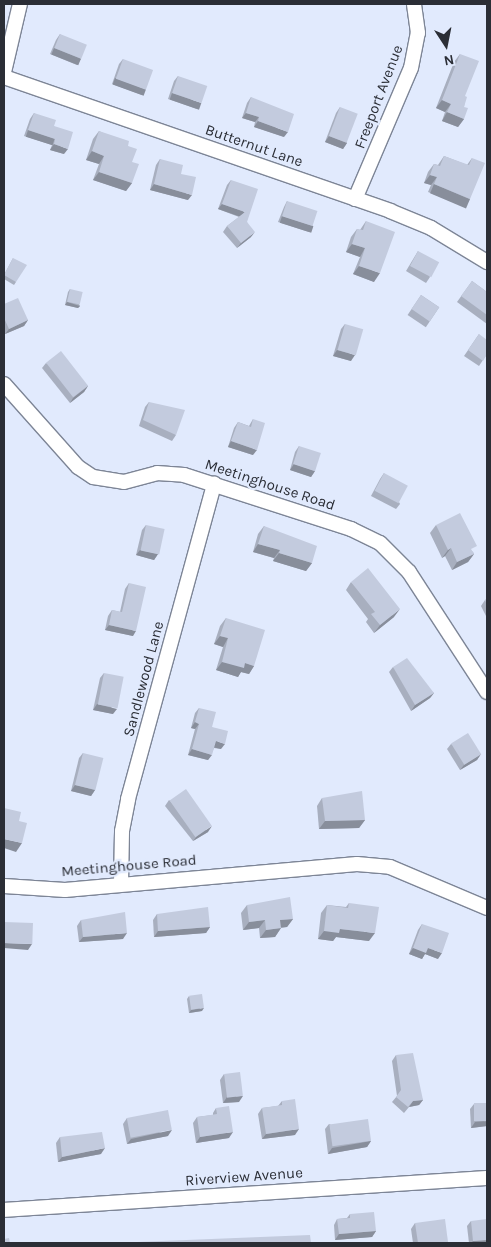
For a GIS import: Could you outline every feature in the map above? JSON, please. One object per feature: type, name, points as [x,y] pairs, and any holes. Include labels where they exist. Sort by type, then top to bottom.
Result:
[{"type":"street","points":[[4,72],[20,4]]},
{"type":"street","name":"Freeport Avenue","points":[[355,199],[414,59],[418,33],[414,4]]},
{"type":"street","name":"Butternut Lane","points":[[4,77],[355,199],[431,228],[487,262]]},
{"type":"street","name":"Meetinghouse Road","points":[[4,384],[78,468],[93,477],[124,482],[170,472],[214,484],[351,529],[380,543],[394,554],[414,580],[487,692]]},
{"type":"street","name":"Sandlewood Lane","points":[[122,884],[122,831],[128,800],[214,484]]},
{"type":"street","name":"Meetinghouse Road","points":[[4,886],[65,890],[357,864],[390,867],[487,908]]},
{"type":"street","name":"Riverview Avenue","points":[[4,1210],[487,1178]]},
{"type":"building","points":[[60,34],[87,45],[81,59],[54,48]]},
{"type":"building","points":[[460,54],[479,61],[465,96],[467,97],[464,107],[468,108],[464,119],[447,112],[451,104],[442,100]]},
{"type":"building","points":[[123,59],[153,70],[146,90],[116,79]]},
{"type":"building","points":[[178,76],[207,86],[201,103],[172,93]]},
{"type":"building","points":[[251,97],[294,114],[288,132],[258,121],[259,117],[246,113]]},
{"type":"building","points":[[340,107],[358,114],[347,143],[329,136]]},
{"type":"building","points":[[34,113],[56,120],[54,126],[73,132],[68,149],[54,144],[55,139],[28,130]]},
{"type":"building","points":[[99,131],[129,141],[128,146],[137,149],[132,162],[139,164],[132,183],[99,172],[104,156],[92,151]]},
{"type":"building","points":[[444,156],[469,165],[472,158],[485,163],[470,199],[434,184],[437,177],[430,175],[434,164],[440,166]]},
{"type":"building","points":[[160,159],[183,165],[181,174],[196,177],[192,195],[154,184]]},
{"type":"building","points":[[231,180],[258,189],[247,222],[255,232],[241,243],[227,226],[245,212],[222,204]]},
{"type":"building","points":[[287,201],[317,211],[312,226],[282,216]]},
{"type":"building","points":[[366,221],[395,232],[380,273],[359,266],[365,248],[352,244],[357,229],[363,230]]},
{"type":"building","points":[[418,251],[439,262],[431,277],[410,266]]},
{"type":"building","points":[[13,258],[27,265],[16,282],[4,275]]},
{"type":"building","points":[[472,281],[487,292],[487,315],[461,296]]},
{"type":"building","points":[[70,289],[83,292],[80,305],[67,302]]},
{"type":"building","points":[[421,295],[439,307],[430,321],[411,309]]},
{"type":"building","points":[[18,298],[28,320],[9,329],[4,318],[4,304]]},
{"type":"building","points":[[345,324],[363,329],[356,355],[338,350]]},
{"type":"building","points":[[479,334],[487,340],[487,354],[483,361],[468,350]]},
{"type":"building","points":[[61,351],[88,386],[73,397],[46,363]]},
{"type":"building","points":[[149,402],[185,410],[176,435],[143,420]]},
{"type":"building","points":[[253,419],[265,423],[257,450],[231,441],[238,422],[251,427]]},
{"type":"building","points":[[299,446],[321,453],[315,471],[293,464]]},
{"type":"building","points":[[384,473],[408,486],[398,503],[375,491]]},
{"type":"building","points":[[460,513],[477,546],[471,549],[474,554],[457,562],[451,548],[448,550],[436,525]]},
{"type":"building","points":[[146,525],[165,529],[159,554],[141,550]]},
{"type":"building","points":[[264,526],[317,546],[312,563],[279,553],[280,550],[258,544]]},
{"type":"building","points":[[368,568],[400,609],[380,625],[371,614],[375,612],[351,582]]},
{"type":"building","points":[[129,583],[146,587],[136,631],[109,625],[112,610],[122,612]]},
{"type":"building","points":[[226,618],[265,630],[254,666],[245,663],[244,668],[222,662],[228,638],[220,636]]},
{"type":"building","points":[[407,658],[434,693],[415,705],[393,667]]},
{"type":"building","points":[[104,673],[124,677],[118,708],[98,704]]},
{"type":"building","points":[[199,708],[216,712],[212,727],[228,731],[225,744],[216,741],[212,755],[192,749],[199,724],[195,722]]},
{"type":"building","points":[[468,733],[481,754],[464,765],[451,744]]},
{"type":"building","points":[[83,753],[103,758],[95,790],[75,785]]},
{"type":"building","points":[[186,789],[212,826],[195,837],[170,800]]},
{"type":"building","points":[[362,791],[365,820],[325,821],[322,798]]},
{"type":"building","points":[[4,808],[21,812],[19,821],[27,823],[22,843],[4,839]]},
{"type":"building","points":[[290,897],[293,919],[280,920],[281,928],[266,930],[265,920],[249,922],[247,905]]},
{"type":"building","points":[[349,903],[379,907],[375,933],[340,929],[339,933],[324,931],[327,905],[348,908]]},
{"type":"building","points":[[208,907],[210,927],[158,931],[157,914]]},
{"type":"building","points":[[125,912],[127,933],[83,937],[81,920]]},
{"type":"building","points":[[4,922],[33,923],[32,944],[4,943]]},
{"type":"building","points":[[422,924],[449,933],[442,953],[428,948],[426,953],[413,948]]},
{"type":"building","points":[[202,994],[204,1008],[191,1010],[189,996]]},
{"type":"building","points":[[413,1053],[423,1100],[413,1101],[408,1107],[396,1097],[401,1090],[396,1055]]},
{"type":"building","points":[[240,1072],[243,1096],[227,1098],[224,1074]]},
{"type":"building","points":[[295,1099],[299,1129],[266,1134],[262,1108],[282,1105],[282,1101]]},
{"type":"building","points":[[474,1103],[487,1103],[487,1121],[474,1121]]},
{"type":"building","points":[[229,1106],[233,1132],[200,1137],[197,1117],[217,1114],[216,1108]]},
{"type":"building","points":[[168,1110],[172,1130],[131,1138],[127,1118]]},
{"type":"building","points":[[368,1119],[371,1141],[332,1146],[329,1124]]},
{"type":"building","points":[[102,1132],[105,1148],[62,1157],[60,1137]]},
{"type":"building","points":[[374,1212],[376,1231],[339,1234],[337,1219],[350,1218],[350,1214]]},
{"type":"building","points":[[445,1219],[448,1242],[418,1243],[415,1223]]},
{"type":"building","points":[[487,1219],[487,1240],[473,1241],[471,1221]]},
{"type":"building","points":[[310,1235],[311,1243],[137,1243],[137,1242]]},
{"type":"building","points":[[9,1238],[10,1243],[4,1243],[4,1239]]}]
